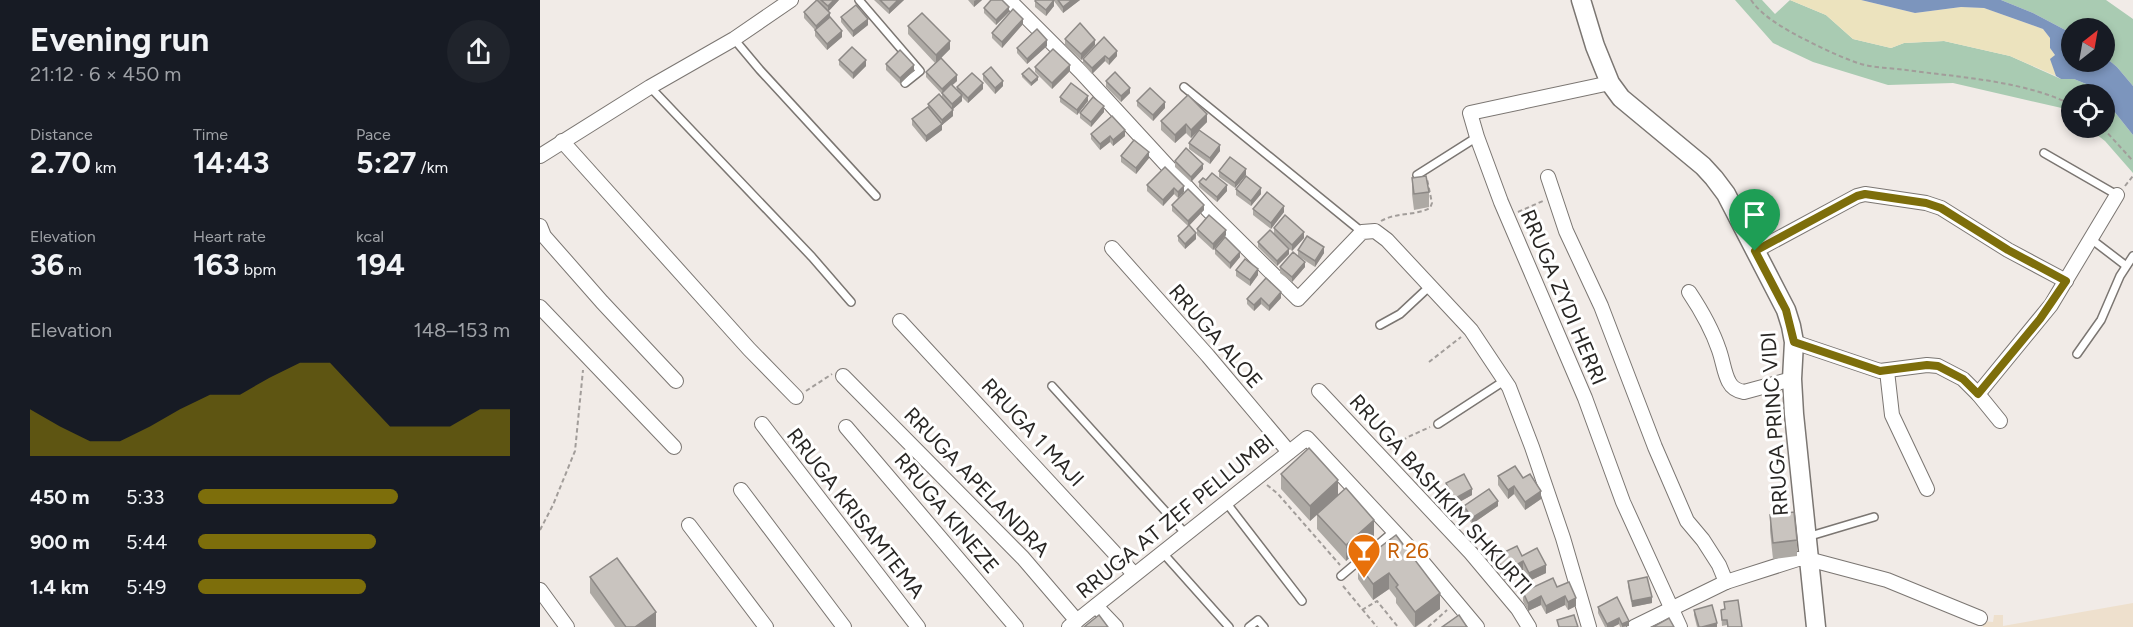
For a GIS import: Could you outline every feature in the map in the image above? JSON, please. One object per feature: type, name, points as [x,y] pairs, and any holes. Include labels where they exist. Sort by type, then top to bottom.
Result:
[{"type":"street","points":[[540,156],[650,87],[734,39],[790,0]]},
{"type":"street","points":[[1009,0],[1081,72],[1208,210],[1298,299],[1369,232],[1387,240],[1471,330],[1509,387],[1563,538],[1588,627]]},
{"type":"street","name":"RRUGA PRINC VIDI","points":[[1581,0],[1595,46],[1610,83],[1621,98],[1703,166],[1714,178],[1726,194],[1786,310],[1794,342],[1792,380],[1816,627]]},
{"type":"street","name":"RRUGA ZYDI HERRI","points":[[1610,83],[1470,113],[1507,216],[1585,398],[1623,502],[1680,627]]},
{"type":"street","points":[[562,141],[749,349],[796,397]]},
{"type":"street","points":[[1548,177],[1566,231],[1617,346],[1655,447],[1683,512],[1719,565],[1726,582]]},
{"type":"street","points":[[1755,251],[1857,196],[1865,194],[1926,203],[1941,208],[2008,250],[2066,281]]},
{"type":"street","points":[[1978,394],[2040,319],[2066,281],[2117,195]]},
{"type":"street","points":[[540,226],[544,236],[676,381]]},
{"type":"street","name":"RRUGA ALOE","points":[[1112,248],[1208,356],[1288,452]]},
{"type":"street","points":[[1689,292],[1705,316],[1732,387],[1744,392],[1792,380]]},
{"type":"street","points":[[540,307],[674,447]]},
{"type":"street","name":"RRUGA 1 MAJI","points":[[900,321],[1134,574]]},
{"type":"street","points":[[1794,342],[1869,368],[1887,371],[1927,365],[1938,366],[1963,379],[2000,421]]},
{"type":"street","points":[[1887,371],[1892,415],[1928,489]]},
{"type":"street","name":"RRUGA APELANDRA","points":[[843,376],[1023,558],[1073,624]]},
{"type":"street","name":"RRUGA BASHKIM SHKURTI","points":[[1319,391],[1472,553],[1518,609],[1529,627]]},
{"type":"street","name":"RRUGA KRISAMTEMA","points":[[762,424],[918,627]]},
{"type":"street","name":"RRUGA KINEZE","points":[[846,427],[1016,627]]},
{"type":"street","name":"RRUGA AT ZEF PELLUMBI","points":[[1073,624],[1307,438],[1394,531]]},
{"type":"street","points":[[741,490],[844,627]]},
{"type":"street","points":[[689,525],[766,627]]},
{"type":"street","points":[[1394,531],[1477,627]]},
{"type":"street","points":[[1634,627],[1726,582],[1798,559],[1808,559],[1887,580],[1980,618]]},
{"type":"street","points":[[540,590],[567,627]]},
{"type":"street","points":[[1096,606],[1116,627]]},
{"type":"lane","points":[[859,0],[920,71],[905,83]]},
{"type":"lane","points":[[734,39],[876,196]]},
{"type":"lane","points":[[650,87],[812,257],[851,302]]},
{"type":"lane","points":[[1185,87],[1369,232]]},
{"type":"lane","points":[[1417,175],[1477,137]]},
{"type":"lane","points":[[2044,153],[2117,195]]},
{"type":"lane","points":[[2091,239],[2125,265]]},
{"type":"lane","points":[[2077,354],[2101,320],[2125,265],[2133,256]]},
{"type":"lane","points":[[1380,325],[1400,314],[1430,286]]},
{"type":"lane","points":[[1438,424],[1504,381]]},
{"type":"lane","points":[[1052,386],[1185,533]]},
{"type":"lane","points":[[1225,501],[1302,600]]},
{"type":"lane","points":[[1806,538],[1874,517]]},
{"type":"lane","points":[[1344,574],[1394,531]]},
{"type":"lane","points":[[1162,552],[1229,627]]},
{"type":"lane","points":[[1249,627],[1258,620],[1263,627]]},
{"type":"path","points":[[1751,0],[1780,26],[1819,47],[1862,64],[1977,79],[2061,99]]},
{"type":"path","points":[[2112,138],[2133,161]]},
{"type":"path","points":[[1369,232],[1389,217],[1422,213],[1430,208],[1432,203],[1429,187]]},
{"type":"path","points":[[1507,216],[1554,197]]},
{"type":"path","points":[[1429,362],[1471,330]]},
{"type":"path","points":[[540,530],[575,451],[585,354]]},
{"type":"path","points":[[796,397],[838,370],[843,376]]},
{"type":"path","points":[[1380,456],[1408,437],[1438,424]]},
{"type":"path","points":[[1257,476],[1278,494],[1344,574],[1338,579],[1377,627]]},
{"type":"path","points":[[1362,611],[1377,601],[1398,627]]},
{"type":"path","points":[[1428,627],[1456,602]]},
{"type":"shaded area","points":[[2133,603],[2133,627],[1983,627],[1983,621],[1993,622],[1994,615],[2003,615],[2003,626]]},
{"type":"green space","points":[[1735,0],[1762,0],[1775,14],[1790,0],[1826,15],[1853,39],[1891,48],[1904,43],[1944,41],[2010,56],[2061,79],[2074,79],[2086,84],[2061,84],[2061,108],[1953,83],[1888,85],[1813,62],[1773,43]]},
{"type":"green space","points":[[2001,0],[2106,0],[2133,19],[2133,86],[2115,65],[2115,18],[2061,18],[2061,28]]},
{"type":"green space","points":[[2115,112],[2133,135],[2133,173],[2101,138],[2115,138]]},
{"type":"sand","points":[[1790,0],[1861,0],[1915,13],[1961,7],[1984,8],[2043,29],[2050,38],[2050,48],[2055,55],[2051,60],[2056,76],[2010,56],[1944,41],[1904,43],[1891,48],[1853,39],[1826,15]]},
{"type":"water","points":[[1861,0],[2001,0],[2061,28],[2061,72],[2115,72],[2115,65],[2133,86],[2133,135],[2115,112],[2115,84],[2086,84],[2056,76],[2050,59],[2055,55],[2050,48],[2050,38],[2043,29],[1984,8],[1961,7],[1915,13]]},
{"type":"building","points":[[817,0],[830,13],[816,26],[804,12]]},
{"type":"building","points":[[821,0],[834,0],[828,6]]},
{"type":"building","points":[[880,0],[898,0],[889,9]]},
{"type":"building","points":[[991,0],[1002,0],[1009,7],[996,20],[984,8]]},
{"type":"building","points":[[1036,0],[1054,0],[1046,10]]},
{"type":"building","points":[[1058,0],[1072,0],[1063,7]]},
{"type":"building","points":[[856,5],[868,19],[853,31],[841,17]]},
{"type":"building","points":[[1013,9],[1023,19],[1002,42],[992,33]]},
{"type":"building","points":[[922,13],[950,41],[936,55],[908,26]]},
{"type":"building","points":[[830,17],[842,31],[827,44],[815,30]]},
{"type":"building","points":[[1080,23],[1095,40],[1081,54],[1065,39]]},
{"type":"building","points":[[1037,29],[1047,40],[1027,59],[1017,48]]},
{"type":"building","points":[[1104,37],[1117,51],[1109,59],[1105,56],[1092,68],[1083,59]]},
{"type":"building","points":[[852,47],[866,60],[853,73],[839,60]]},
{"type":"building","points":[[1053,49],[1070,65],[1052,83],[1035,67]]},
{"type":"building","points":[[900,50],[914,65],[900,78],[886,64]]},
{"type":"building","points":[[941,58],[957,75],[942,89],[926,72]]},
{"type":"building","points":[[991,67],[1003,81],[995,88],[983,74]]},
{"type":"building","points":[[1029,68],[1038,77],[1031,83],[1022,74]]},
{"type":"building","points":[[1115,72],[1130,88],[1121,96],[1106,81]]},
{"type":"building","points":[[972,73],[983,83],[968,98],[957,87]]},
{"type":"building","points":[[1071,83],[1088,96],[1077,110],[1060,97]]},
{"type":"building","points":[[951,84],[962,95],[952,104],[942,93]]},
{"type":"building","points":[[1150,88],[1165,102],[1153,115],[1137,101]]},
{"type":"building","points":[[939,94],[953,110],[942,120],[928,104]]},
{"type":"building","points":[[1188,95],[1207,114],[1191,130],[1186,124],[1175,135],[1161,121]]},
{"type":"building","points":[[1093,97],[1104,106],[1091,122],[1080,113]]},
{"type":"building","points":[[928,107],[942,124],[926,136],[912,119]]},
{"type":"building","points":[[1112,116],[1125,130],[1113,140],[1110,136],[1100,144],[1091,134]]},
{"type":"building","points":[[1199,130],[1220,145],[1210,158],[1189,143]]},
{"type":"building","points":[[1134,140],[1149,152],[1136,168],[1121,156]]},
{"type":"building","points":[[1186,148],[1203,164],[1191,177],[1175,161]]},
{"type":"building","points":[[1230,157],[1246,169],[1235,183],[1219,171]]},
{"type":"building","points":[[1165,167],[1184,186],[1178,192],[1174,188],[1163,200],[1147,185]]},
{"type":"building","points":[[1212,173],[1227,185],[1217,197],[1199,182],[1203,178],[1206,180]]},
{"type":"building","points":[[1246,176],[1261,188],[1251,201],[1236,189]]},
{"type":"building","points":[[1426,176],[1429,192],[1414,194],[1412,178]]},
{"type":"building","points":[[1188,189],[1204,205],[1188,221],[1172,205]]},
{"type":"building","points":[[1267,192],[1284,206],[1271,223],[1253,209]]},
{"type":"building","points":[[1209,215],[1226,230],[1213,244],[1197,229]]},
{"type":"building","points":[[1285,215],[1304,232],[1292,245],[1274,228]]},
{"type":"building","points":[[1189,225],[1196,233],[1185,244],[1178,236]]},
{"type":"building","points":[[1270,230],[1289,249],[1277,261],[1258,242]]},
{"type":"building","points":[[1307,236],[1324,247],[1315,261],[1298,250]]},
{"type":"building","points":[[1225,237],[1240,252],[1230,263],[1215,249]]},
{"type":"building","points":[[1293,252],[1305,262],[1292,277],[1280,267]]},
{"type":"building","points":[[1245,259],[1258,269],[1250,280],[1236,270]]},
{"type":"building","points":[[1266,278],[1281,292],[1269,306],[1261,298],[1254,305],[1247,299]]},
{"type":"building","points":[[1309,448],[1338,480],[1310,506],[1281,474]]},
{"type":"building","points":[[1515,466],[1523,478],[1530,474],[1541,491],[1525,502],[1514,486],[1508,490],[1498,476]]},
{"type":"building","points":[[1464,474],[1472,489],[1454,499],[1446,483]]},
{"type":"building","points":[[1346,488],[1374,520],[1346,545],[1317,514]]},
{"type":"building","points":[[1489,489],[1498,501],[1472,518],[1464,506]]},
{"type":"building","points":[[1794,512],[1797,540],[1773,543],[1770,515]]},
{"type":"building","points":[[1396,535],[1440,593],[1415,612],[1396,587],[1398,585],[1389,573],[1373,584],[1358,564]]},
{"type":"building","points":[[1517,546],[1522,556],[1537,548],[1546,565],[1529,573],[1523,561],[1504,572],[1496,556]]},
{"type":"building","points":[[617,558],[656,612],[635,627],[626,627],[590,577]]},
{"type":"building","points":[[1647,577],[1652,597],[1632,601],[1628,581]]},
{"type":"building","points":[[1553,578],[1557,587],[1569,582],[1576,598],[1568,602],[1565,596],[1546,606],[1541,596],[1528,603],[1523,592]]},
{"type":"building","points":[[1617,597],[1629,621],[1622,624],[1619,618],[1607,624],[1598,607]]},
{"type":"building","points":[[1738,600],[1742,627],[1728,627],[1727,620],[1722,620],[1721,610],[1725,609],[1724,602]]},
{"type":"building","points":[[1712,605],[1717,623],[1699,627],[1694,610]]},
{"type":"building","points":[[1099,615],[1108,627],[1084,627]]},
{"type":"building","points":[[1459,615],[1467,627],[1442,627]]},
{"type":"building","points":[[1574,615],[1578,627],[1559,627],[1557,620]]},
{"type":"building","points":[[1669,618],[1674,627],[1653,627]]},
{"type":"place","name":"R 26","points":[[1364,579]]},
{"type":"route","points":[[1865,194],[1926,203],[1941,208],[2008,250],[2066,281],[2051,305],[1978,394],[1963,379],[1938,366],[1927,365],[1880,371],[1794,342],[1786,310],[1755,251],[1857,196],[1865,194]]}]
